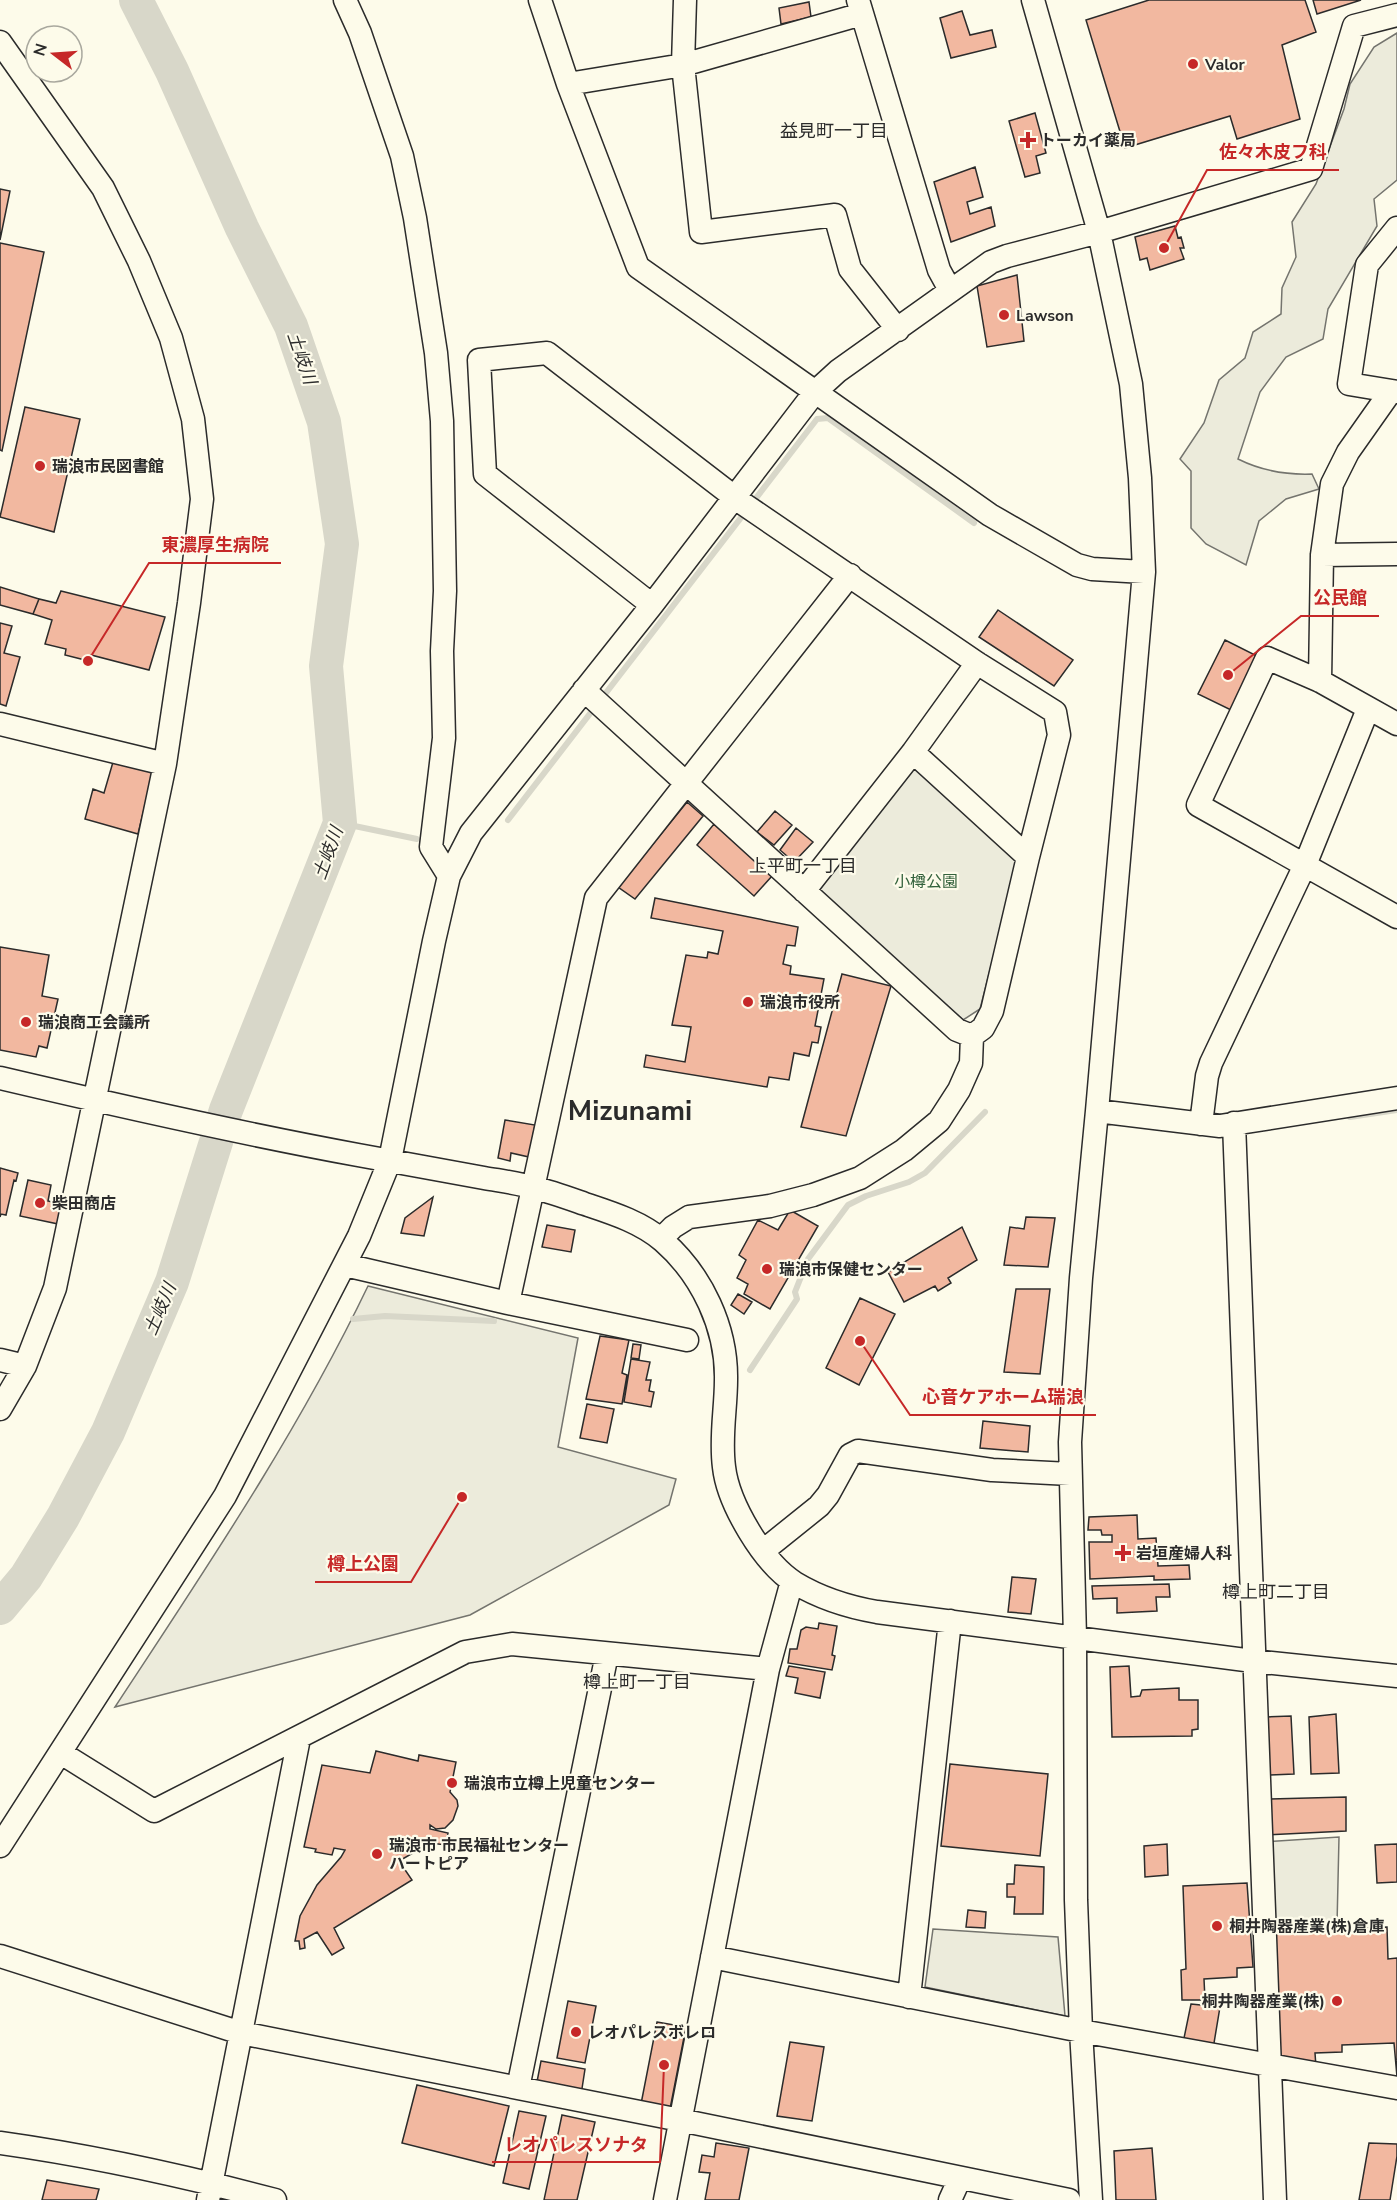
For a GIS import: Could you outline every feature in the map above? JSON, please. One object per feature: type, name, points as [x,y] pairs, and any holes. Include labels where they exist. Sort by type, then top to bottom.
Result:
[{"type":"street","points":[[345,0],[360,33],[402,156],[415,218],[436,353],[442,421],[445,580],[442,651],[444,738],[430,847],[449,876]]},
{"type":"street","points":[[540,0],[568,84],[638,267],[990,515],[1077,565],[1092,569],[1144,572]]},
{"type":"street","points":[[685,0],[683,65],[701,232],[836,215],[850,269],[898,330]]},
{"type":"street","points":[[1033,0],[1099,232],[1131,384],[1139,468],[1144,572],[1075,1346],[1070,1442],[1075,1637],[1076,1900],[1091,2200]]},
{"type":"street","points":[[568,84],[683,65],[860,7],[939,270],[950,290]]},
{"type":"street","points":[[0,1846],[225,1496],[359,1236],[390,1160],[449,876],[471,833],[592,698],[652,606],[744,504],[815,392],[838,371],[991,262],[1311,170],[1354,26],[1397,15]]},
{"type":"street","points":[[0,42],[103,188],[139,261],[171,338],[193,419],[202,499],[165,764],[55,1288],[25,1366],[0,1409]]},
{"type":"street","points":[[1320,681],[1322,555],[1332,484],[1348,452],[1394,391],[1349,384],[1367,265],[1397,228]]},
{"type":"street","points":[[652,606],[484,474],[479,360],[547,353],[744,504],[977,663],[1054,712],[1059,735],[992,1011],[983,1028],[972,1036]]},
{"type":"street","points":[[1322,555],[1397,554]]},
{"type":"street","points":[[508,1303],[596,898],[850,575]]},
{"type":"street","points":[[1397,724],[1320,681],[1267,658],[1198,805],[1397,917]]},
{"type":"street","points":[[804,891],[913,752],[977,663]]},
{"type":"street","points":[[592,698],[957,1030],[972,1036]]},
{"type":"street","points":[[1201,1124],[1207,1076],[1211,1063],[1305,865],[1368,709]]},
{"type":"street","points":[[0,724],[165,764]]},
{"type":"street","points":[[913,752],[1028,856]]},
{"type":"street","points":[[661,1239],[673,1227],[690,1217],[770,1206],[813,1195],[860,1178],[904,1150],[939,1121],[959,1090],[971,1063],[972,1036]]},
{"type":"street","points":[[0,1078],[126,1107],[358,1155],[534,1187],[631,1220],[661,1239],[680,1258],[706,1294],[715,1316],[723,1343],[726,1375],[721,1439],[724,1470],[733,1499],[744,1523],[763,1551],[792,1581],[852,1608],[1253,1661],[1397,1676]]},
{"type":"street","points":[[1097,1111],[1220,1126],[1397,1098]]},
{"type":"street","points":[[1234,1124],[1275,2200]]},
{"type":"street","points":[[345,1265],[508,1303],[687,1340]]},
{"type":"street","points":[[0,1360],[25,1366]]},
{"type":"street","points":[[763,1551],[819,1506],[828,1495],[850,1455],[858,1451],[992,1470],[1070,1474]]},
{"type":"street","points":[[665,2200],[768,1669],[792,1581]]},
{"type":"street","points":[[909,1997],[950,1621]]},
{"type":"street","points":[[61,1753],[154,1811],[465,1652],[512,1644],[768,1669]]},
{"type":"street","points":[[518,2088],[607,1654]]},
{"type":"street","points":[[209,2191],[299,1738]]},
{"type":"street","points":[[0,1956],[241,2033],[1069,2200]]},
{"type":"street","points":[[712,1957],[1081,2031],[1397,2088]]},
{"type":"street","points":[[0,2143],[75,2153],[209,2191],[275,2200]]},
{"type":"street","points":[[950,2200],[960,2178]]},
{"type":"green space","points":[[1397,33],[1397,180],[1374,199],[1377,226],[1328,309],[1323,339],[1286,357],[1260,392],[1238,459],[1256,467],[1274,471],[1312,474],[1319,489],[1286,499],[1259,521],[1246,565],[1206,544],[1191,528],[1191,471],[1180,459],[1204,423],[1219,380],[1245,358],[1253,332],[1281,314],[1282,288],[1296,257],[1292,222],[1316,184],[1344,109],[1350,84],[1374,47]]},
{"type":"green space","name":"小樽公園","points":[[914,764],[1019,857],[980,1009],[963,1020],[814,889]]},
{"type":"green space","points":[[368,1286],[578,1338],[558,1447],[676,1479],[669,1505],[470,1615],[115,1707],[249,1501],[311,1395]]},
{"type":"green space","points":[[1339,1837],[1337,1925],[1264,1931],[1261,1842]]},
{"type":"green space","points":[[933,1929],[1058,1937],[1065,2016],[925,1987]]},
{"type":"building","points":[[1149,0],[1305,0],[1316,32],[1282,45],[1300,119],[1237,139],[1230,116],[1125,148],[1086,20]]},
{"type":"building","points":[[1313,0],[1361,0],[1317,14]]},
{"type":"building","points":[[809,2],[811,17],[781,24],[779,8]]},
{"type":"building","points":[[962,11],[970,35],[992,30],[996,47],[951,58],[940,18]]},
{"type":"building","points":[[1035,113],[1046,153],[1036,156],[1040,173],[1025,177],[1009,121]]},
{"type":"building","points":[[975,167],[983,197],[967,202],[970,214],[991,207],[995,226],[951,242],[934,182]]},
{"type":"building","points":[[0,189],[10,191],[0,240]]},
{"type":"building","points":[[1175,226],[1184,248],[1180,248],[1184,259],[1150,270],[1147,258],[1140,260],[1135,237]]},
{"type":"building","points":[[0,243],[44,252],[2,451],[0,450]]},
{"type":"building","points":[[1017,275],[1024,341],[987,347],[977,286]]},
{"type":"building","name":"瑞浪市民図書館","points":[[25,407],[80,419],[54,532],[0,517]]},
{"type":"building","points":[[0,587],[39,599],[33,614],[0,605]]},
{"type":"building","points":[[61,591],[165,617],[149,670],[91,655],[89,661],[65,655],[66,649],[45,644],[52,620],[33,614],[39,599],[56,603]]},
{"type":"building","points":[[998,610],[1073,660],[1054,686],[979,637]]},
{"type":"building","points":[[0,623],[12,626],[4,653],[20,657],[6,706],[0,704]]},
{"type":"building","points":[[1225,640],[1259,657],[1231,710],[1198,694]]},
{"type":"building","points":[[113,762],[153,772],[138,834],[85,819],[93,789],[104,793]]},
{"type":"building","points":[[687,802],[703,816],[635,899],[618,887]]},
{"type":"building","points":[[775,811],[792,825],[774,845],[757,832]]},
{"type":"building","points":[[714,824],[772,876],[754,896],[697,845]]},
{"type":"building","points":[[796,828],[813,842],[794,862],[780,850]]},
{"type":"building","name":"瑞浪市役所","points":[[655,898],[798,927],[795,946],[787,945],[783,964],[791,966],[790,974],[824,979],[815,1026],[821,1027],[818,1043],[812,1042],[809,1056],[794,1053],[789,1080],[769,1077],[767,1087],[644,1067],[646,1055],[685,1062],[691,1027],[672,1025],[686,955],[707,958],[708,952],[718,954],[723,931],[651,918]]},
{"type":"building","name":"瑞浪商工会議所","points":[[0,947],[49,955],[42,996],[58,999],[47,1048],[39,1046],[36,1057],[0,1050]]},
{"type":"building","points":[[842,974],[891,986],[846,1136],[801,1127]]},
{"type":"building","points":[[505,1120],[535,1125],[529,1157],[511,1153],[510,1161],[498,1158]]},
{"type":"building","points":[[0,1168],[18,1173],[16,1181],[14,1180],[6,1215],[1,1214],[0,1217]]},
{"type":"building","name":"柴田商店","points":[[28,1180],[51,1185],[48,1201],[67,1206],[63,1225],[20,1216]]},
{"type":"building","points":[[433,1197],[424,1236],[401,1233],[405,1218]]},
{"type":"building","name":"瑞浪市保健センター","points":[[790,1210],[818,1226],[770,1309],[744,1294],[748,1284],[737,1278],[746,1260],[739,1255],[758,1220],[778,1230]]},
{"type":"building","points":[[1026,1217],[1055,1218],[1048,1267],[1004,1265],[1010,1227],[1024,1229]]},
{"type":"building","points":[[547,1225],[575,1230],[571,1252],[542,1247]]},
{"type":"building","points":[[962,1227],[977,1260],[948,1278],[951,1283],[938,1291],[935,1286],[904,1302],[888,1272]]},
{"type":"building","points":[[1016,1289],[1050,1289],[1040,1374],[1004,1372]]},
{"type":"building","points":[[738,1294],[752,1302],[744,1314],[731,1305]]},
{"type":"building","points":[[860,1298],[895,1314],[859,1385],[826,1368]]},
{"type":"building","points":[[600,1336],[629,1340],[622,1373],[627,1375],[622,1404],[586,1399]]},
{"type":"building","points":[[633,1344],[641,1345],[639,1359],[631,1358]]},
{"type":"building","points":[[631,1359],[650,1362],[646,1380],[651,1380],[649,1391],[654,1392],[651,1407],[624,1402]]},
{"type":"building","points":[[587,1404],[614,1409],[607,1443],[580,1438]]},
{"type":"building","points":[[983,1421],[1030,1426],[1028,1452],[980,1448]]},
{"type":"building","name":"岩垣産婦人科","points":[[1137,1515],[1138,1539],[1156,1538],[1158,1566],[1189,1565],[1190,1579],[1154,1580],[1154,1576],[1090,1579],[1089,1542],[1112,1542],[1112,1535],[1102,1535],[1101,1530],[1088,1530],[1089,1517]]},
{"type":"building","points":[[1012,1577],[1036,1579],[1031,1614],[1008,1612]]},
{"type":"building","points":[[1169,1584],[1170,1597],[1156,1597],[1157,1611],[1117,1613],[1117,1598],[1093,1599],[1092,1586]]},
{"type":"building","points":[[819,1623],[837,1626],[832,1670],[788,1663],[790,1649],[797,1649],[801,1630],[806,1627],[818,1629]]},
{"type":"building","points":[[789,1666],[825,1672],[820,1698],[795,1693],[798,1678],[786,1676]]},
{"type":"building","points":[[1129,1666],[1131,1697],[1140,1696],[1142,1690],[1179,1688],[1179,1700],[1198,1700],[1198,1729],[1192,1730],[1192,1736],[1112,1737],[1110,1667]]},
{"type":"building","points":[[1336,1714],[1339,1773],[1311,1774],[1309,1717]]},
{"type":"building","points":[[1291,1716],[1294,1774],[1268,1775],[1266,1717]]},
{"type":"building","name":"瑞浪市 市民福祉センター ハートピア","points":[[376,1751],[418,1761],[419,1755],[456,1762],[450,1792],[457,1800],[458,1806],[453,1820],[445,1828],[436,1829],[430,1825],[430,1829],[448,1833],[446,1845],[430,1843],[399,1861],[412,1880],[334,1928],[344,1948],[332,1955],[317,1932],[304,1939],[305,1948],[300,1949],[299,1941],[295,1941],[300,1916],[317,1885],[345,1850],[334,1848],[332,1855],[304,1847],[322,1765],[370,1773]]},
{"type":"building","points":[[950,1764],[1048,1774],[1040,1856],[941,1846]]},
{"type":"building","points":[[1346,1797],[1346,1831],[1267,1835],[1266,1799]]},
{"type":"building","points":[[1167,1844],[1168,1875],[1145,1877],[1144,1846]]},
{"type":"building","points":[[1397,1844],[1397,1882],[1377,1883],[1375,1845]]},
{"type":"building","points":[[1015,1865],[1044,1867],[1043,1914],[1014,1914],[1015,1897],[1007,1897],[1007,1884],[1014,1884]]},
{"type":"building","name":"桐井陶器産業(株)倉庫","points":[[1247,1883],[1253,1967],[1237,1968],[1237,1977],[1204,1979],[1205,2000],[1182,2000],[1181,1970],[1186,1969],[1183,1886]]},
{"type":"building","points":[[968,1910],[986,1912],[985,1928],[966,1927]]},
{"type":"building","name":"桐井陶器産業(株)","points":[[1387,1927],[1388,1959],[1397,1958],[1397,2077],[1394,2043],[1342,2045],[1342,2052],[1315,2053],[1316,2067],[1280,2066],[1272,1932]]},
{"type":"building","name":"レオパレスボレロ","points":[[568,2001],[596,2006],[585,2063],[557,2058]]},
{"type":"building","points":[[1191,2004],[1220,2007],[1213,2049],[1183,2043]]},
{"type":"building","points":[[657,2022],[686,2027],[670,2109],[641,2104]]},
{"type":"building","points":[[790,2042],[824,2047],[812,2121],[777,2116]]},
{"type":"building","points":[[541,2061],[585,2069],[581,2095],[536,2087]]},
{"type":"building","points":[[417,2085],[509,2106],[494,2166],[402,2143]]},
{"type":"building","points":[[519,2111],[546,2116],[529,2189],[503,2183]]},
{"type":"building","points":[[562,2115],[595,2122],[577,2200],[544,2200]]},
{"type":"building","points":[[716,2143],[749,2148],[739,2200],[705,2200],[710,2173],[699,2172],[702,2155],[714,2157]]},
{"type":"building","points":[[1369,2143],[1397,2144],[1390,2200],[1359,2200]]},
{"type":"building","points":[[1152,2148],[1156,2200],[1116,2200],[1114,2151]]},
{"type":"building","points":[[47,2180],[99,2189],[96,2200],[42,2200]]},
{"type":"waterway","name":"土岐川","points":[[0,1608],[26,1577],[63,1517],[108,1432],[172,1282],[226,1110],[340,823],[326,666],[342,544],[324,422],[291,326],[242,228],[172,71],[136,0]]},
{"type":"waterway","points":[[508,820],[817,419],[828,418],[974,523]]},
{"type":"waterway","points":[[340,823],[417,839]]},
{"type":"waterway","points":[[1350,1117],[1397,1110]]},
{"type":"waterway","points":[[750,1370],[797,1299],[795,1292],[808,1259],[848,1205],[866,1196],[909,1182],[925,1173],[985,1112]]},
{"type":"waterway","points":[[353,1319],[385,1316],[494,1321]]},
{"type":"place","name":"Valor","points":[[1193,64]]},
{"type":"place","name":"トーカイ薬局","points":[[1028,140]]},
{"type":"place","name":"佐々木皮フ科","points":[[1164,248]]},
{"type":"place","name":"Lawson","points":[[1004,315]]},
{"type":"place","name":"瑞浪市民図書館","points":[[40,466]]},
{"type":"place","name":"東濃厚生病院","points":[[88,661]]},
{"type":"place","name":"公民館","points":[[1228,675]]},
{"type":"place","name":"瑞浪市役所","points":[[748,1002]]},
{"type":"place","name":"瑞浪商工会議所","points":[[26,1022]]},
{"type":"place","name":"柴田商店","points":[[40,1203]]},
{"type":"place","name":"瑞浪市保健センター","points":[[767,1269]]},
{"type":"place","name":"心音ケアホーム瑞浪","points":[[860,1341]]},
{"type":"place","name":"樽上公園","points":[[462,1497]]},
{"type":"place","name":"岩垣産婦人科","points":[[1123,1553]]},
{"type":"place","name":"瑞浪市立樽上児童センター","points":[[452,1783]]},
{"type":"place","name":"瑞浪市 市民福祉センター ハートピア","points":[[377,1854]]},
{"type":"place","name":"桐井陶器産業(株)倉庫","points":[[1217,1926]]},
{"type":"place","name":"桐井陶器産業(株)","points":[[1337,2001]]},
{"type":"place","name":"レオパレスボレロ","points":[[576,2032]]},
{"type":"place","name":"レオパレスソナタ","points":[[664,2065]]},
{"type":"district","name":"益見町一丁目","points":[[834,131]]},
{"type":"district","name":"上平町一丁目","points":[[803,866]]},
{"type":"district","name":"Mizunami","points":[[630,1110]]},
{"type":"district","name":"樽上町二丁目","points":[[1276,1592]]},
{"type":"district","name":"樽上町一丁目","points":[[637,1682]]}]
